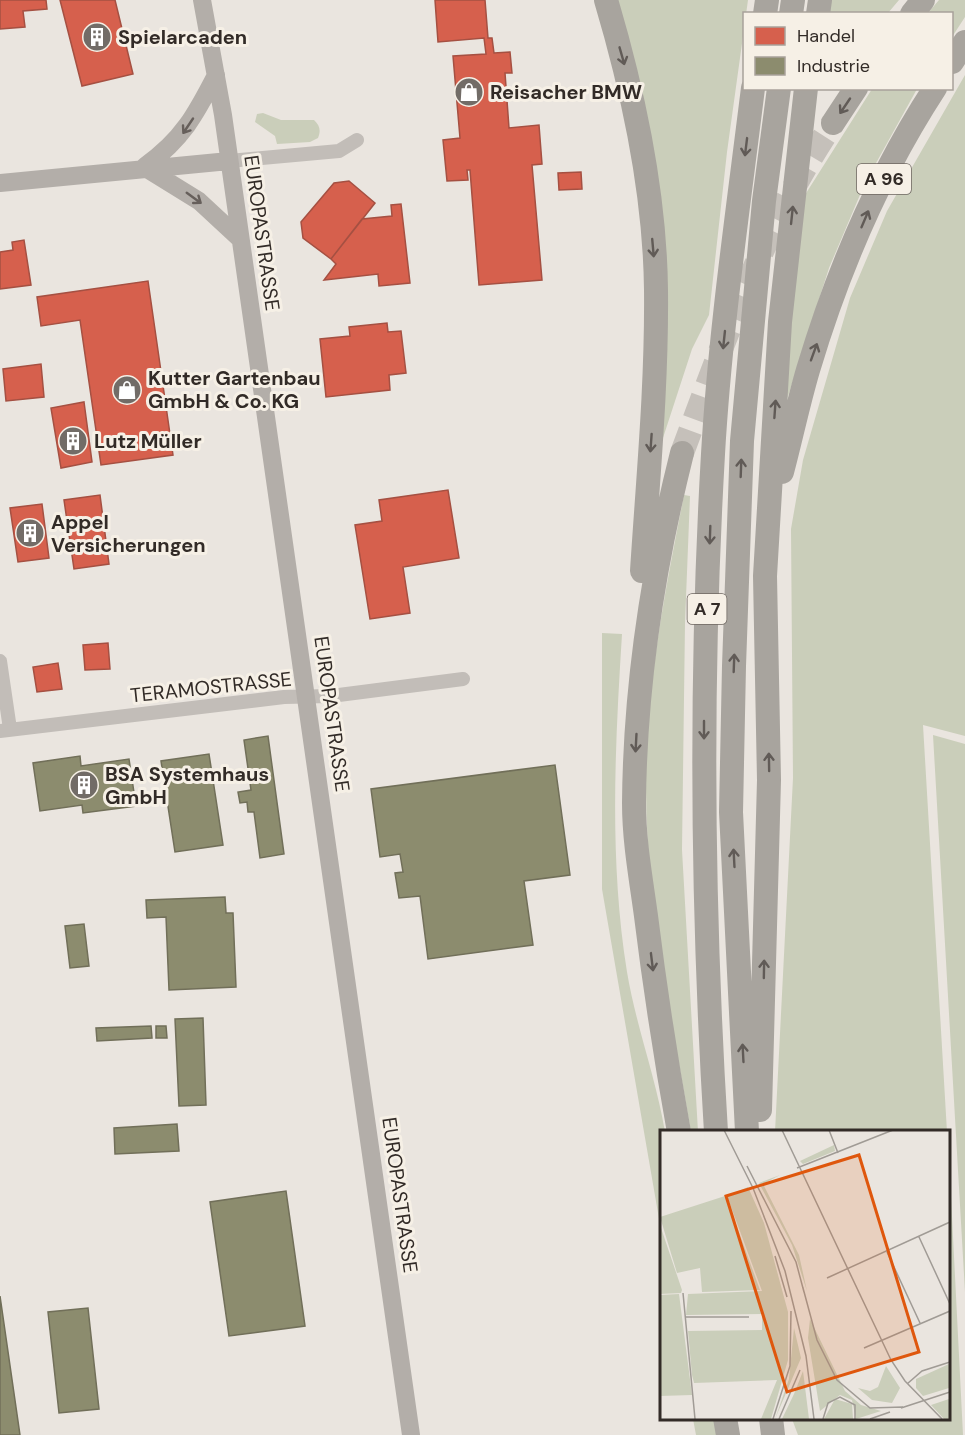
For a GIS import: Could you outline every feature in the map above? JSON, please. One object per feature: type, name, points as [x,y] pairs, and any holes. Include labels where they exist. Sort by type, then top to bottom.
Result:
[{"type":"highway","points":[[606,0],[625,64],[646,171],[656,289],[652,430],[641,579],[642,664],[634,805],[637,854],[659,1018],[679,1130]]},
{"type":"highway","points":[[914,12],[923,0]]},
{"type":"highway","points":[[953,60],[965,42]]},
{"type":"highway","name":"A 7","points":[[716,1130],[710,1034],[704,822],[704,673],[713,452],[753,90]]},
{"type":"highway","name":"A 7","points":[[747,1130],[731,812],[734,666],[742,441],[764,201],[779,90]]},
{"type":"highway","points":[[760,1130],[769,801],[765,588],[780,322],[806,90]]},
{"type":"highway","points":[[833,123],[855,90]]},
{"type":"highway","name":"A 96","points":[[768,530],[808,370],[843,273],[889,168],[933,90]]},
{"type":"highway","points":[[642,664],[662,531],[682,453]]},
{"type":"main road","name":"EUROPASTRASSE","points":[[202,0],[230,161],[411,1435]]},
{"type":"main road","points":[[144,167],[168,150],[181,136],[216,75]]},
{"type":"main road","points":[[0,183],[144,167],[230,161]]},
{"type":"main road","points":[[144,167],[199,201],[240,239]]},
{"type":"street","points":[[230,161],[339,151],[357,140]]},
{"type":"street","points":[[0,661],[5,730]]},
{"type":"street","name":"TERAMOSTRASSE","points":[[5,730],[331,696],[463,679]]},
{"type":"green space","points":[[613,0],[748,0],[746,12],[743,12],[743,36],[727,152],[709,315],[692,349],[661,444],[663,357]]},
{"type":"green space","points":[[830,0],[899,0],[889,12],[828,12]]},
{"type":"green space","points":[[939,0],[965,0],[965,17],[953,35],[953,12],[929,12]]},
{"type":"green space","points":[[965,75],[965,736],[923,725],[947,1130],[775,1130],[793,778],[791,529],[803,460],[850,298],[887,211]]},
{"type":"green space","points":[[871,90],[916,90],[865,183],[829,268],[782,415],[803,198]]},
{"type":"green space","points":[[263,113],[281,120],[314,120],[319,128],[318,138],[310,142],[277,144],[275,136],[255,122],[257,114]]},
{"type":"green space","points":[[684,495],[690,496],[685,623],[682,850],[698,1130],[691,1130],[661,961],[647,832],[649,715],[663,605]]},
{"type":"green space","points":[[602,633],[622,634],[615,803],[618,888],[627,972],[665,1130],[660,1130],[660,1224],[602,889]]},
{"type":"green space","points":[[933,735],[965,744],[965,1292]]},
{"type":"green space","points":[[950,1177],[963,1435],[798,1435],[792,1420],[950,1420]]},
{"type":"green space","points":[[693,1420],[715,1420],[718,1435],[696,1435]]},
{"type":"building: Handel","points":[[0,0],[46,0],[47,9],[23,11],[25,27],[0,29]]},
{"type":"building: Handel","name":"Spielarcaden","points":[[60,0],[115,0],[133,74],[82,86]]},
{"type":"building: Handel","points":[[435,0],[485,0],[488,38],[492,38],[494,53],[510,52],[512,73],[505,73],[509,128],[539,125],[542,164],[532,165],[542,280],[479,285],[470,170],[467,170],[468,180],[447,181],[443,140],[460,138],[453,56],[486,54],[484,38],[438,42]]},
{"type":"building: Handel","points":[[581,172],[582,189],[559,190],[558,173]]},
{"type":"building: Handel","points":[[349,181],[375,203],[331,259],[303,238],[301,222],[334,183]]},
{"type":"building: Handel","points":[[401,204],[410,283],[379,286],[378,274],[324,280],[336,264],[331,259],[362,219],[392,216],[391,205]]},
{"type":"building: Handel","points":[[24,240],[31,285],[0,289],[0,252],[13,250],[12,242]]},
{"type":"building: Handel","name":"Kutter Gartenbau GmbH & Co. KG","points":[[148,281],[173,455],[101,465],[80,320],[41,326],[37,297]]},
{"type":"building: Handel","points":[[387,323],[388,332],[401,331],[406,373],[389,375],[390,390],[326,397],[320,339],[350,336],[349,327]]},
{"type":"building: Handel","points":[[41,364],[44,397],[6,401],[3,369]]},
{"type":"building: Handel","name":"Lutz Müller","points":[[84,402],[92,462],[61,468],[51,408]]},
{"type":"building: Handel","points":[[448,490],[459,558],[403,567],[410,613],[370,619],[355,525],[382,521],[379,500]]},
{"type":"building: Handel","points":[[100,495],[109,564],[74,569],[64,500]]},
{"type":"building: Handel","name":"Appel Versicherungen","points":[[42,504],[49,558],[18,562],[10,508]]},
{"type":"building: Handel","points":[[108,643],[110,669],[85,670],[83,645]]},
{"type":"building: Handel","points":[[58,663],[62,689],[37,692],[33,667]]},
{"type":"building: Industrie","points":[[268,736],[284,854],[260,858],[254,812],[248,812],[247,802],[240,803],[238,792],[251,790],[244,740]]},
{"type":"building: Industrie","points":[[209,754],[223,845],[175,852],[161,761]]},
{"type":"building: Industrie","name":"BSA Systemhaus GmbH","points":[[80,756],[81,766],[129,759],[136,806],[83,813],[82,805],[40,811],[33,763]]},
{"type":"building: Industrie","points":[[555,765],[570,875],[524,881],[533,945],[428,959],[420,896],[399,898],[395,873],[403,872],[400,854],[380,857],[371,789]]},
{"type":"building: Industrie","points":[[225,897],[226,913],[233,913],[236,987],[169,990],[166,917],[147,918],[146,900]]},
{"type":"building: Industrie","points":[[84,924],[89,966],[70,968],[65,926]]},
{"type":"building: Industrie","points":[[203,1018],[206,1105],[179,1106],[175,1019]]},
{"type":"building: Industrie","points":[[151,1026],[152,1038],[97,1041],[96,1028]]},
{"type":"building: Industrie","points":[[156,1026],[166,1026],[167,1038],[156,1038]]},
{"type":"building: Industrie","points":[[177,1124],[179,1151],[115,1154],[114,1128]]},
{"type":"building: Industrie","points":[[286,1191],[305,1326],[229,1336],[210,1202]]},
{"type":"building: Industrie","points":[[0,1296],[20,1435],[0,1435]]},
{"type":"building: Industrie","points":[[88,1308],[99,1409],[59,1413],[48,1312]]},
{"type":"tunnel","points":[[682,453],[730,326],[766,242],[787,201],[833,123]]},
{"type":"place","name":"Spielarcaden","points":[[97,37]]},
{"type":"place","name":"Reisacher BMW","points":[[469,92]]},
{"type":"place","name":"Kutter Gartenbau GmbH & Co. KG","points":[[127,390]]},
{"type":"place","name":"Lutz Müller","points":[[73,441]]},
{"type":"place","name":"Appel Versicherungen","points":[[30,533]]},
{"type":"place","name":"BSA Systemhaus GmbH","points":[[84,785]]}]
